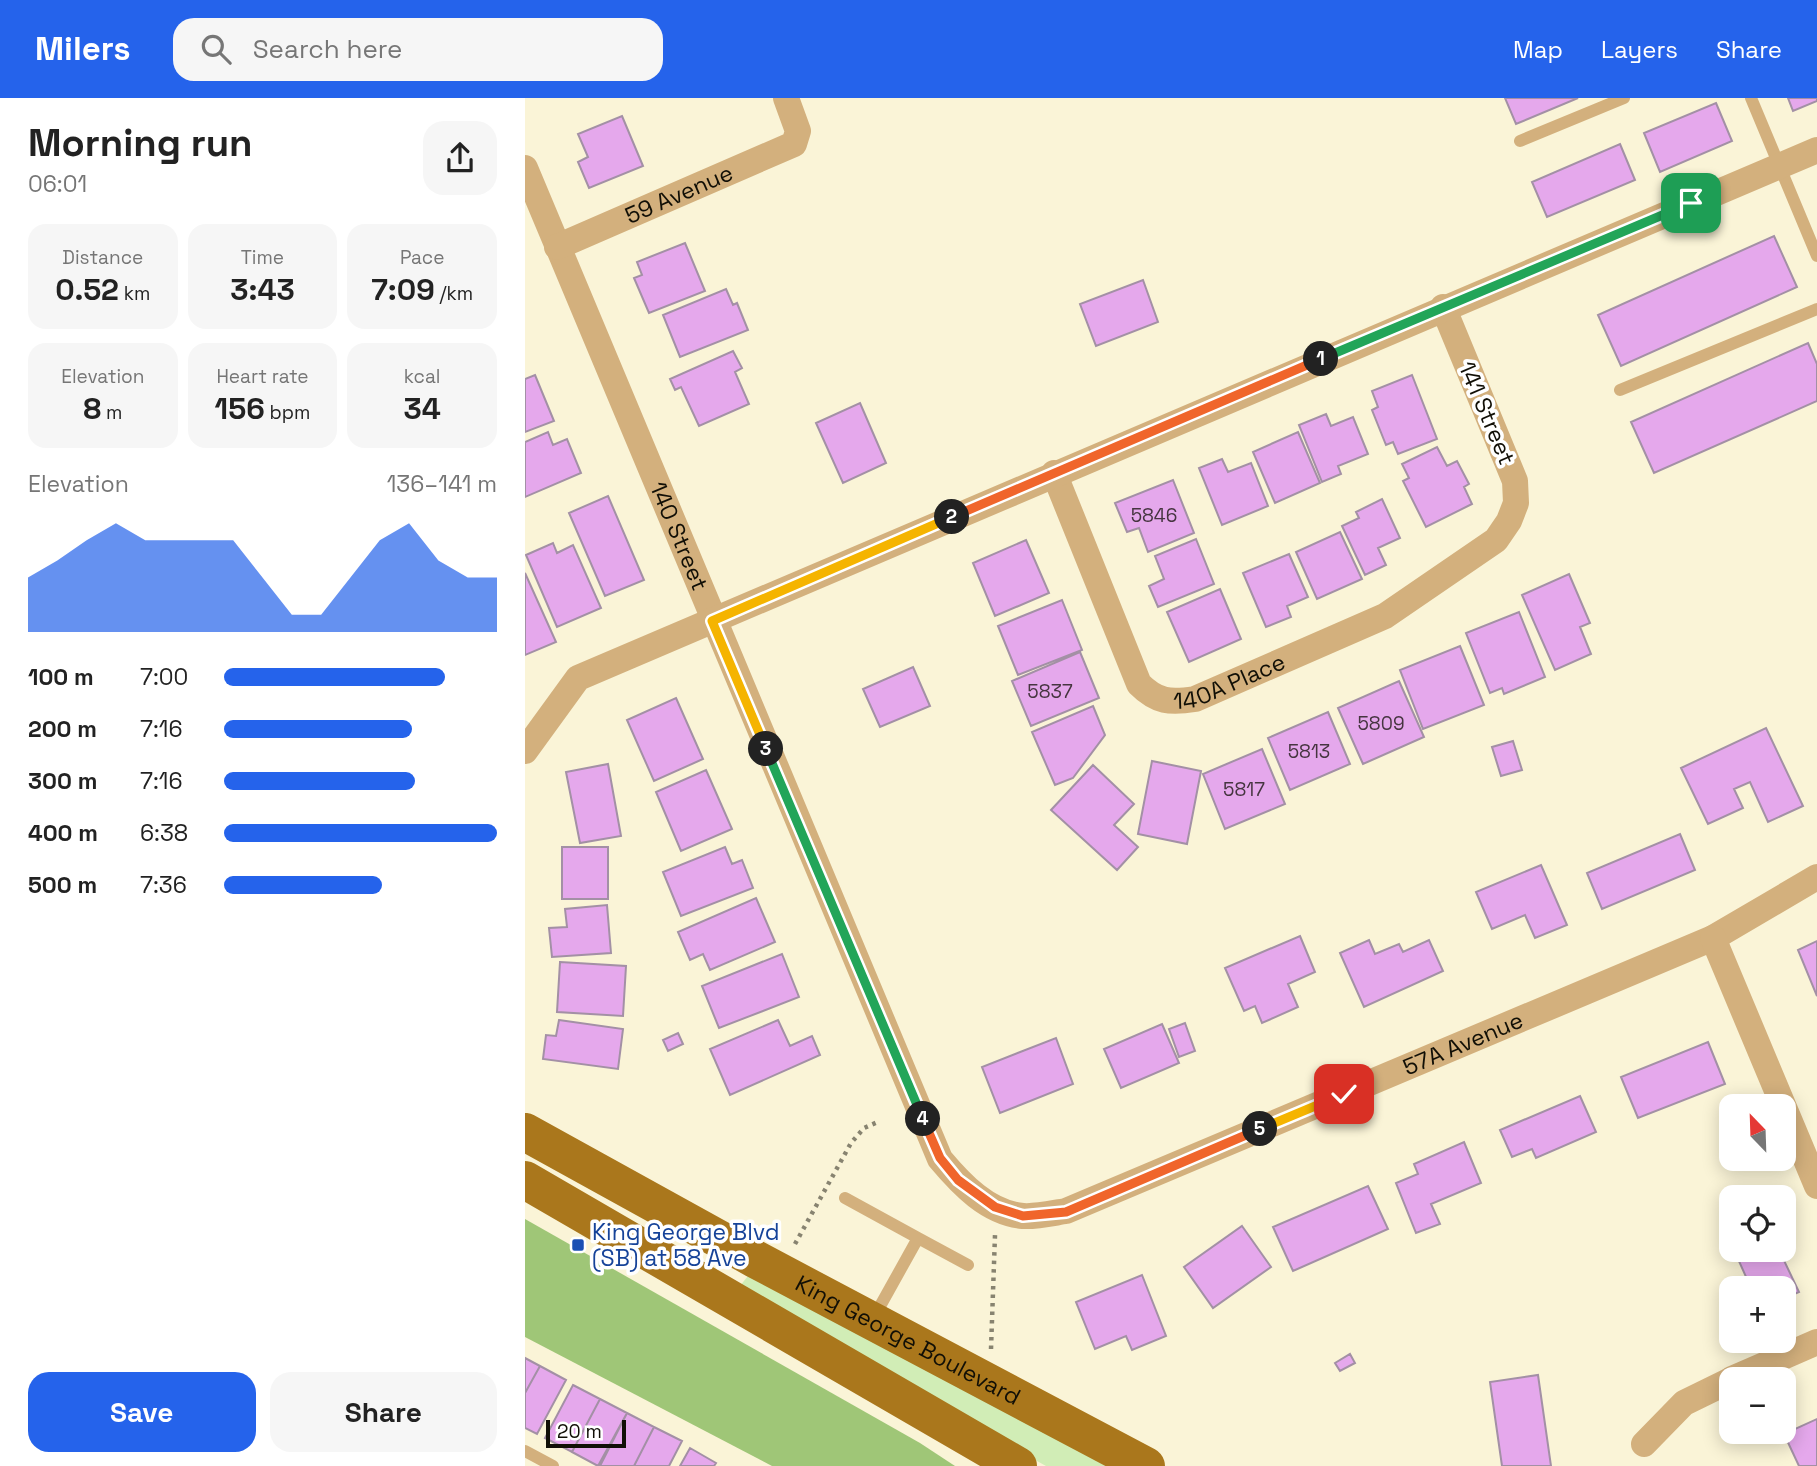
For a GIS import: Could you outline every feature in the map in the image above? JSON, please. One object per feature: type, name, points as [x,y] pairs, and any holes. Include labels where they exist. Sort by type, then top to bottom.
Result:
[{"type":"main road","name":"King George Boulevard","points":[[525,1132],[1146,1466]]},
{"type":"main road","points":[[525,1180],[1018,1466]]},
{"type":"street","name":"59 Avenue","points":[[557,247],[787,148],[796,139],[798,131],[786,98]]},
{"type":"street","points":[[525,751],[578,678],[1443,307],[1817,150]]},
{"type":"street","name":"140 Street","points":[[525,169],[712,621],[940,1158],[958,1180],[980,1199],[1023,1216]]},
{"type":"street","name":"141 Street","points":[[1443,307],[1515,481],[1516,503],[1509,521]]},
{"type":"street","name":"140A Place","points":[[1054,473],[1139,684],[1153,698],[1172,703],[1195,699],[1385,616],[1496,540],[1509,521]]},
{"type":"street","name":"57A Avenue","points":[[1023,1216],[1066,1212],[1713,938],[1817,877]]},
{"type":"street","points":[[1713,938],[1817,1186]]},
{"type":"street","points":[[1760,1367],[1817,1342]]},
{"type":"street","points":[[1644,1444],[1684,1403],[1719,1386]]},
{"type":"lane","points":[[1520,141],[1624,98]]},
{"type":"lane","points":[[1751,98],[1817,256]]},
{"type":"lane","points":[[1620,390],[1817,309]]},
{"type":"lane","points":[[845,1198],[968,1265]]},
{"type":"lane","points":[[872,1321],[918,1238]]},
{"type":"lane","points":[[525,1451],[553,1466]]},
{"type":"path","points":[[793,1247],[851,1143],[864,1128],[880,1121]]},
{"type":"path","points":[[991,1350],[995,1228]]},
{"type":"green space","points":[[525,1219],[920,1443],[955,1466],[772,1466],[525,1337]]},
{"type":"green space","points":[[752,1271],[1110,1466],[1046,1466],[735,1292]]},
{"type":"building","points":[[1505,98],[1578,98],[1516,124]]},
{"type":"building","points":[[1788,98],[1817,98],[1817,101],[1793,111]]},
{"type":"building","points":[[1716,103],[1732,141],[1660,172],[1644,133]]},
{"type":"building","points":[[622,116],[643,166],[589,188],[578,162],[588,157],[578,134]]},
{"type":"building","points":[[1620,144],[1635,180],[1547,217],[1532,182]]},
{"type":"building","points":[[1774,236],[1797,287],[1621,366],[1598,315]]},
{"type":"building","points":[[685,243],[705,291],[649,313],[634,278],[642,275],[637,262]]},
{"type":"building","points":[[1143,280],[1158,322],[1096,346],[1080,304]]},
{"type":"building","points":[[726,289],[733,305],[737,303],[748,330],[680,357],[663,315]]},
{"type":"building","points":[[1808,343],[1817,364],[1817,401],[1654,473],[1631,422]]},
{"type":"building","points":[[733,351],[742,368],[735,372],[749,404],[699,426],[681,387],[675,390],[670,379]]},
{"type":"building","points":[[535,375],[554,421],[525,432],[525,379]]},
{"type":"building","points":[[1412,375],[1437,439],[1398,454],[1393,442],[1386,445],[1372,410],[1378,407],[1372,391]]},
{"type":"building","points":[[860,403],[886,463],[843,483],[816,423]]},
{"type":"building","points":[[1326,414],[1331,426],[1353,417],[1368,454],[1338,466],[1341,474],[1322,482],[1299,425]]},
{"type":"building","points":[[548,432],[553,445],[567,439],[581,473],[525,497],[525,442]]},
{"type":"building","points":[[1298,432],[1320,483],[1275,503],[1253,452]]},
{"type":"building","points":[[1437,447],[1447,466],[1457,461],[1469,484],[1464,487],[1472,504],[1426,527],[1403,481],[1409,478],[1402,464]]},
{"type":"building","points":[[1222,459],[1228,472],[1251,463],[1268,506],[1222,525],[1199,468]]},
{"type":"building","points":[[1173,480],[1194,533],[1148,552],[1139,528],[1127,532],[1115,503]]},
{"type":"building","points":[[608,496],[644,580],[605,596],[569,513]]},
{"type":"building","points":[[1382,499],[1400,538],[1378,548],[1386,565],[1365,575],[1342,526],[1359,518],[1356,512]]},
{"type":"building","points":[[1340,532],[1362,579],[1317,599],[1296,552]]},
{"type":"building","points":[[1196,539],[1214,584],[1158,607],[1149,586],[1164,579],[1155,556]]},
{"type":"building","points":[[1026,540],[1049,593],[995,616],[973,563]]},
{"type":"building","points":[[553,543],[557,553],[573,545],[601,608],[557,627],[526,555]]},
{"type":"building","points":[[1289,554],[1308,597],[1287,606],[1291,617],[1266,627],[1243,573]]},
{"type":"building","points":[[525,573],[556,642],[525,655]]},
{"type":"building","points":[[1569,574],[1590,623],[1580,627],[1591,654],[1555,670],[1522,595]]},
{"type":"building","points":[[1220,589],[1241,639],[1189,662],[1167,612]]},
{"type":"building","points":[[1062,600],[1082,650],[1018,675],[998,626]]},
{"type":"building","points":[[1519,612],[1545,677],[1504,694],[1502,688],[1490,693],[1466,633]]},
{"type":"building","points":[[1460,646],[1484,705],[1423,729],[1400,670]]},
{"type":"building","points":[[1080,652],[1099,698],[1031,726],[1012,681]]},
{"type":"building","points":[[913,667],[930,706],[880,727],[863,689]]},
{"type":"building","points":[[1399,681],[1424,737],[1363,764],[1338,708]]},
{"type":"building","points":[[676,698],[703,759],[654,781],[627,720]]},
{"type":"building","points":[[1093,706],[1105,735],[1073,778],[1055,785],[1032,732]]},
{"type":"building","points":[[1328,712],[1350,764],[1290,790],[1268,738]]},
{"type":"building","points":[[1766,728],[1803,806],[1768,822],[1750,782],[1734,789],[1743,808],[1708,824],[1681,768]]},
{"type":"building","points":[[1513,741],[1522,770],[1501,776],[1492,747]]},
{"type":"building","points":[[1262,749],[1285,804],[1225,829],[1203,774]]},
{"type":"building","points":[[1152,761],[1201,771],[1187,844],[1138,834]]},
{"type":"building","points":[[608,764],[621,836],[580,843],[566,772]]},
{"type":"building","points":[[1093,765],[1134,804],[1114,825],[1138,847],[1117,870],[1051,810]]},
{"type":"building","points":[[706,770],[732,829],[681,851],[656,792]]},
{"type":"building","points":[[1680,834],[1695,870],[1602,909],[1587,873]]},
{"type":"building","points":[[562,847],[608,847],[608,899],[562,899]]},
{"type":"building","points":[[725,847],[732,864],[742,860],[753,888],[681,916],[663,872]]},
{"type":"building","points":[[1541,865],[1567,925],[1535,938],[1525,915],[1492,929],[1476,892]]},
{"type":"building","points":[[756,898],[775,942],[710,970],[703,954],[690,960],[678,932]]},
{"type":"building","points":[[607,905],[611,953],[552,957],[549,928],[567,927],[565,909]]},
{"type":"building","points":[[1300,936],[1315,972],[1288,984],[1298,1007],[1262,1023],[1255,1006],[1244,1011],[1225,968]]},
{"type":"building","points":[[1369,940],[1375,954],[1399,944],[1403,952],[1429,940],[1443,971],[1364,1007],[1340,953]]},
{"type":"building","points":[[1817,941],[1817,996],[1798,950]]},
{"type":"building","points":[[782,954],[799,997],[719,1028],[702,986]]},
{"type":"building","points":[[560,962],[626,966],[623,1016],[557,1012]]},
{"type":"building","points":[[559,1020],[623,1029],[618,1069],[543,1059],[546,1035],[556,1036]]},
{"type":"building","points":[[778,1020],[790,1046],[812,1036],[820,1055],[730,1095],[710,1049]]},
{"type":"building","points":[[1185,1023],[1195,1051],[1179,1057],[1169,1029]]},
{"type":"building","points":[[1162,1024],[1179,1063],[1121,1088],[1104,1049]]},
{"type":"building","points":[[678,1033],[683,1044],[668,1051],[663,1040]]},
{"type":"building","points":[[1056,1038],[1073,1084],[1000,1113],[982,1067]]},
{"type":"building","points":[[1708,1042],[1725,1084],[1638,1118],[1621,1077]]},
{"type":"building","points":[[1580,1096],[1596,1132],[1536,1158],[1532,1149],[1512,1157],[1500,1130]]},
{"type":"building","points":[[1464,1142],[1481,1183],[1431,1204],[1440,1224],[1416,1233],[1396,1183],[1418,1174],[1414,1164]]},
{"type":"building","points":[[1368,1186],[1388,1229],[1293,1271],[1273,1227]]},
{"type":"building","points":[[1242,1226],[1271,1267],[1213,1308],[1184,1267]]},
{"type":"building","points":[[1739,1262],[1785,1262],[1791,1276],[1746,1276]]},
{"type":"building","points":[[1142,1275],[1166,1336],[1132,1350],[1126,1336],[1095,1349],[1076,1302]]},
{"type":"building","points":[[1350,1354],[1355,1363],[1340,1371],[1335,1363]]},
{"type":"building","points":[[525,1358],[540,1366],[525,1393]]},
{"type":"building","points":[[540,1366],[566,1380],[537,1434],[525,1428],[525,1393]]},
{"type":"building","points":[[1538,1375],[1551,1466],[1502,1466],[1490,1382]]},
{"type":"building","points":[[573,1385],[600,1399],[572,1452],[545,1438]]},
{"type":"building","points":[[600,1399],[627,1413],[598,1466],[572,1452]]},
{"type":"building","points":[[627,1413],[654,1427],[634,1466],[600,1466]]},
{"type":"building","points":[[1817,1419],[1817,1466],[1799,1466],[1789,1444],[1796,1444],[1796,1429]]},
{"type":"building","points":[[654,1427],[682,1441],[669,1466],[634,1466]]},
{"type":"building","points":[[690,1448],[716,1463],[714,1466],[680,1466]]},
{"type":"place","name":"King George Blvd (SB) at 58 Ave","points":[[578,1245]]},
{"type":"route","points":[[1344,1094],[1066,1212],[1023,1216],[980,1199],[958,1180],[940,1158],[712,621],[1691,203]]}]
